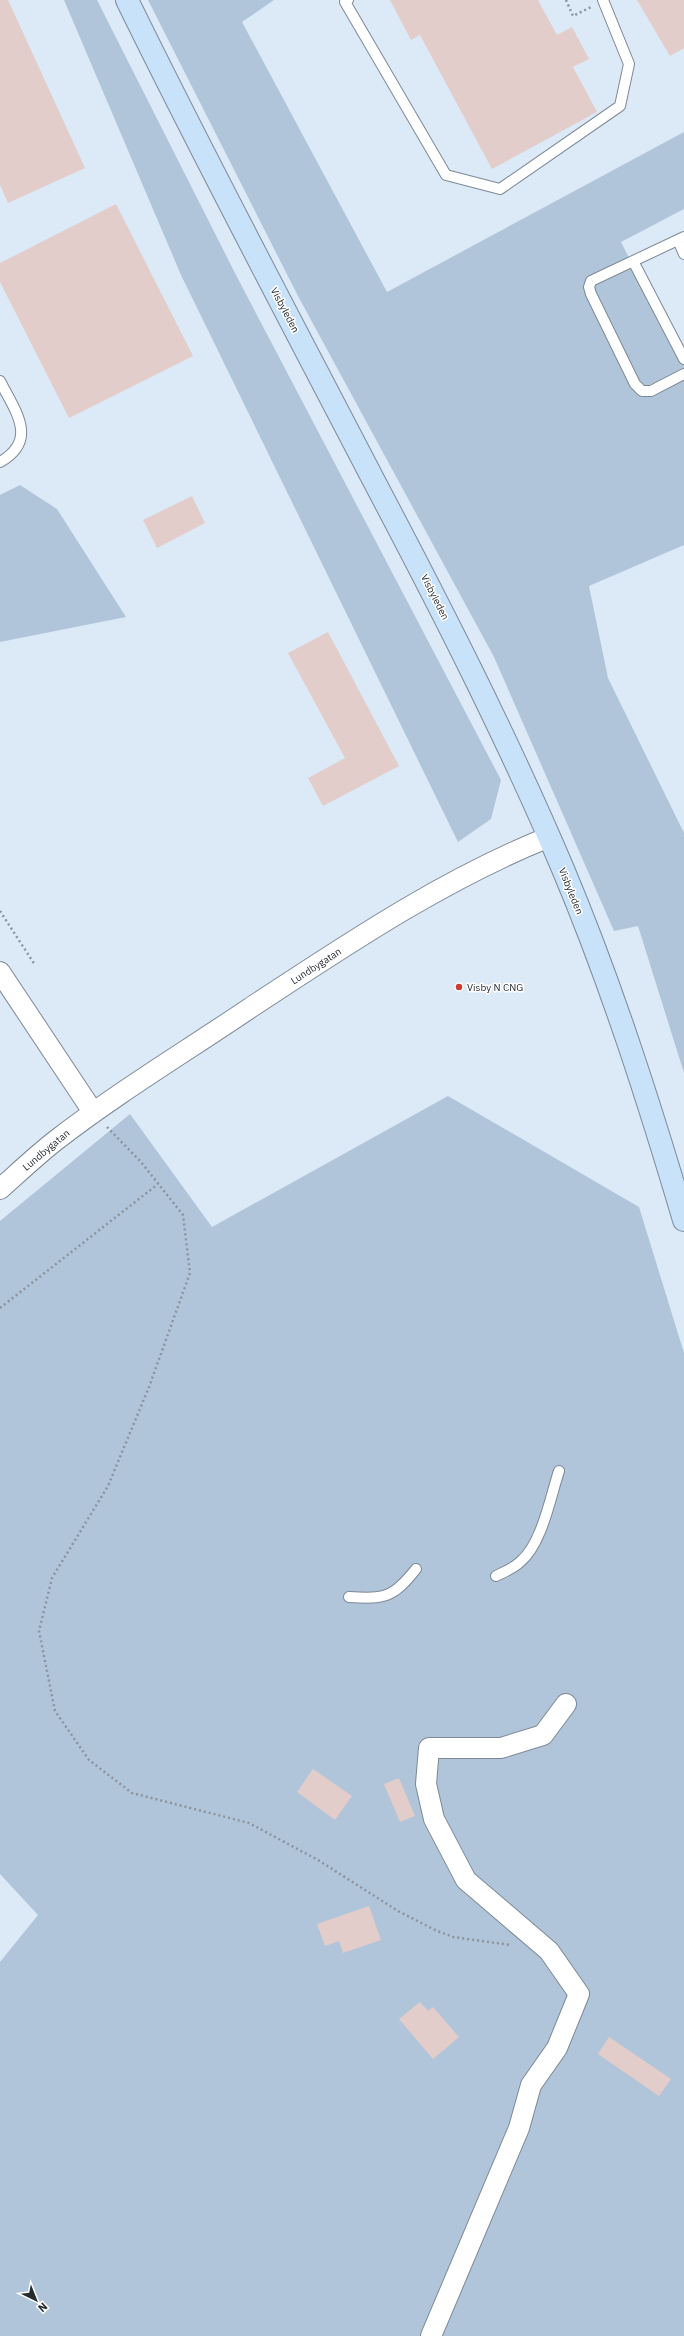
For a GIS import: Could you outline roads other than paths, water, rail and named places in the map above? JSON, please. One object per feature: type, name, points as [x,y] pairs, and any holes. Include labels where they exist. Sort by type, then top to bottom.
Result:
[{"type":"main road","name":"Visbyleden","points":[[127,0],[237,216],[427,581],[482,692],[549,837],[596,955],[637,1070],[684,1220]]},
{"type":"street","name":"Lundbygatan","points":[[0,1188],[53,1142],[93,1112],[323,960],[430,894],[521,848],[549,837]]},
{"type":"street","points":[[0,972],[93,1112]]},
{"type":"street","points":[[431,2336],[519,2128],[531,2085],[557,2048],[579,1994],[550,1951],[510,1915],[466,1880],[434,1819],[426,1784],[429,1748],[501,1748],[543,1735],[566,1704]]},
{"type":"lane","points":[[348,0],[345,2],[446,175],[500,189],[620,106],[629,64],[603,0]]},
{"type":"lane","points":[[684,254],[681,239],[591,281],[589,287],[635,384],[642,391],[651,391],[684,374]]},
{"type":"lane","points":[[633,261],[684,359]]},
{"type":"lane","points":[[0,381],[22,425],[21,440],[12,455],[0,462]]},
{"type":"lane","points":[[496,1576],[520,1563],[530,1552],[541,1528],[559,1471]]},
{"type":"lane","points":[[349,1597],[377,1599],[391,1594],[404,1583],[416,1569]]},
{"type":"place","name":"Visby N CNG","points":[[459,987]]}]
